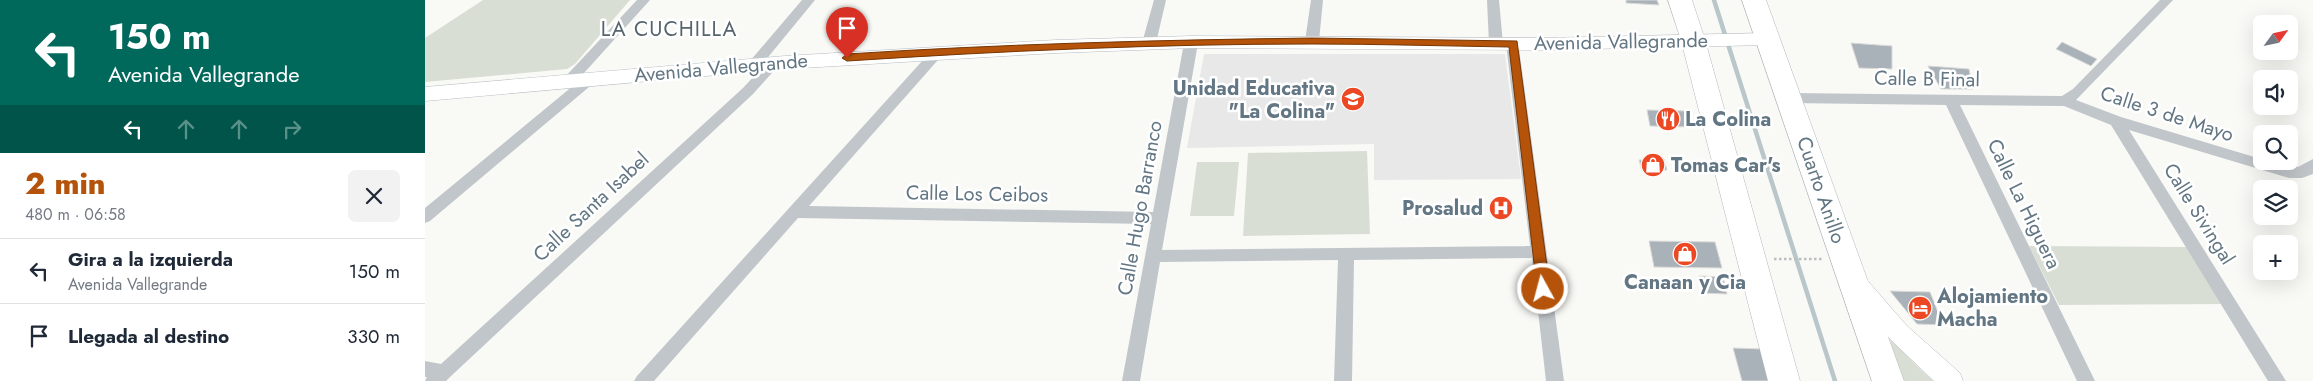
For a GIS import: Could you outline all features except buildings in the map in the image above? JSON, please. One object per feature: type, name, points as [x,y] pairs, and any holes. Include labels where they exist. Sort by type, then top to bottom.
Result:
[{"type":"highway","points":[[1680,0],[1704,40],[1784,381]]},
{"type":"highway","name":"Cuarto Anillo","points":[[1754,0],[1888,381]]},
{"type":"street","points":[[570,80],[644,0]]},
{"type":"street","points":[[755,64],[809,0]]},
{"type":"street","points":[[1149,43],[1160,0]]},
{"type":"street","points":[[1312,41],[1317,0]]},
{"type":"street","points":[[1493,0],[1505,44],[1539,252],[1555,381]]},
{"type":"street","points":[[2065,101],[2078,92],[2167,0]]},
{"type":"street","name":"Avenida Vallegrande","points":[[425,94],[755,64],[938,52],[1149,43],[1312,41],[1505,44],[1768,39]]},
{"type":"street","name":"Calle Hugo Barranco","points":[[1131,381],[1191,43]]},
{"type":"street","points":[[643,381],[938,52]]},
{"type":"street","name":"Calle Santa Isabel","points":[[439,377],[748,92],[774,63]]},
{"type":"street","points":[[425,217],[591,79]]},
{"type":"street","name":"Calle B Final","points":[[1789,98],[2065,101]]},
{"type":"street","name":"Calle La Higuera","points":[[1950,99],[2086,381]]},
{"type":"street","name":"Calle 3 de Mayo","points":[[2065,101],[2115,121],[2280,170],[2302,173],[2312,168]]},
{"type":"street","name":"Calle Sivingal","points":[[2115,121],[2277,381]]},
{"type":"street","name":"Calle Los Ceibos","points":[[795,212],[1159,218]]},
{"type":"street","points":[[1153,256],[1539,252]]},
{"type":"street","points":[[1343,381],[1346,255]]},
{"type":"street","points":[[1853,279],[1899,334],[1951,381]]},
{"type":"street","points":[[425,369],[439,377]]},
{"type":"path","points":[[1789,258],[1813,258]]},
{"type":"shaded area","points":[[483,0],[630,0],[575,64],[567,69],[425,82],[425,38]]},
{"type":"shaded area","name":"Unidad Educativa \"La Colina\"","points":[[1204,54],[1505,54],[1521,179],[1374,180],[1374,144],[1187,148]]},
{"type":"shaded area","points":[[1367,151],[1370,234],[1243,236],[1248,153]]},
{"type":"shaded area","points":[[1197,162],[1239,162],[1234,216],[1190,216]]},
{"type":"shaded area","points":[[2029,246],[2187,247],[2222,304],[2059,305]]},
{"type":"shaded area","points":[[1888,334],[1918,367],[1934,381],[1903,381]]},
{"type":"waterway","points":[[1714,0],[1835,381]]},
{"type":"place","name":"Unidad Educativa \"La Colina\"","points":[[1353,99]]},
{"type":"place","name":"La Colina","points":[[1668,119]]},
{"type":"place","name":"Tomas Car's","points":[[1653,165]]},
{"type":"place","name":"Prosalud","points":[[1501,208]]},
{"type":"place","name":"Canaan y Cia","points":[[1685,254]]},
{"type":"place","name":"Alojamiento Macha","points":[[1920,308]]},
{"type":"district","name":"LA CUCHILLA","points":[[669,29]]},
{"type":"route","points":[[847,58],[1149,43],[1312,41],[1513,44],[1543,289]]}]
